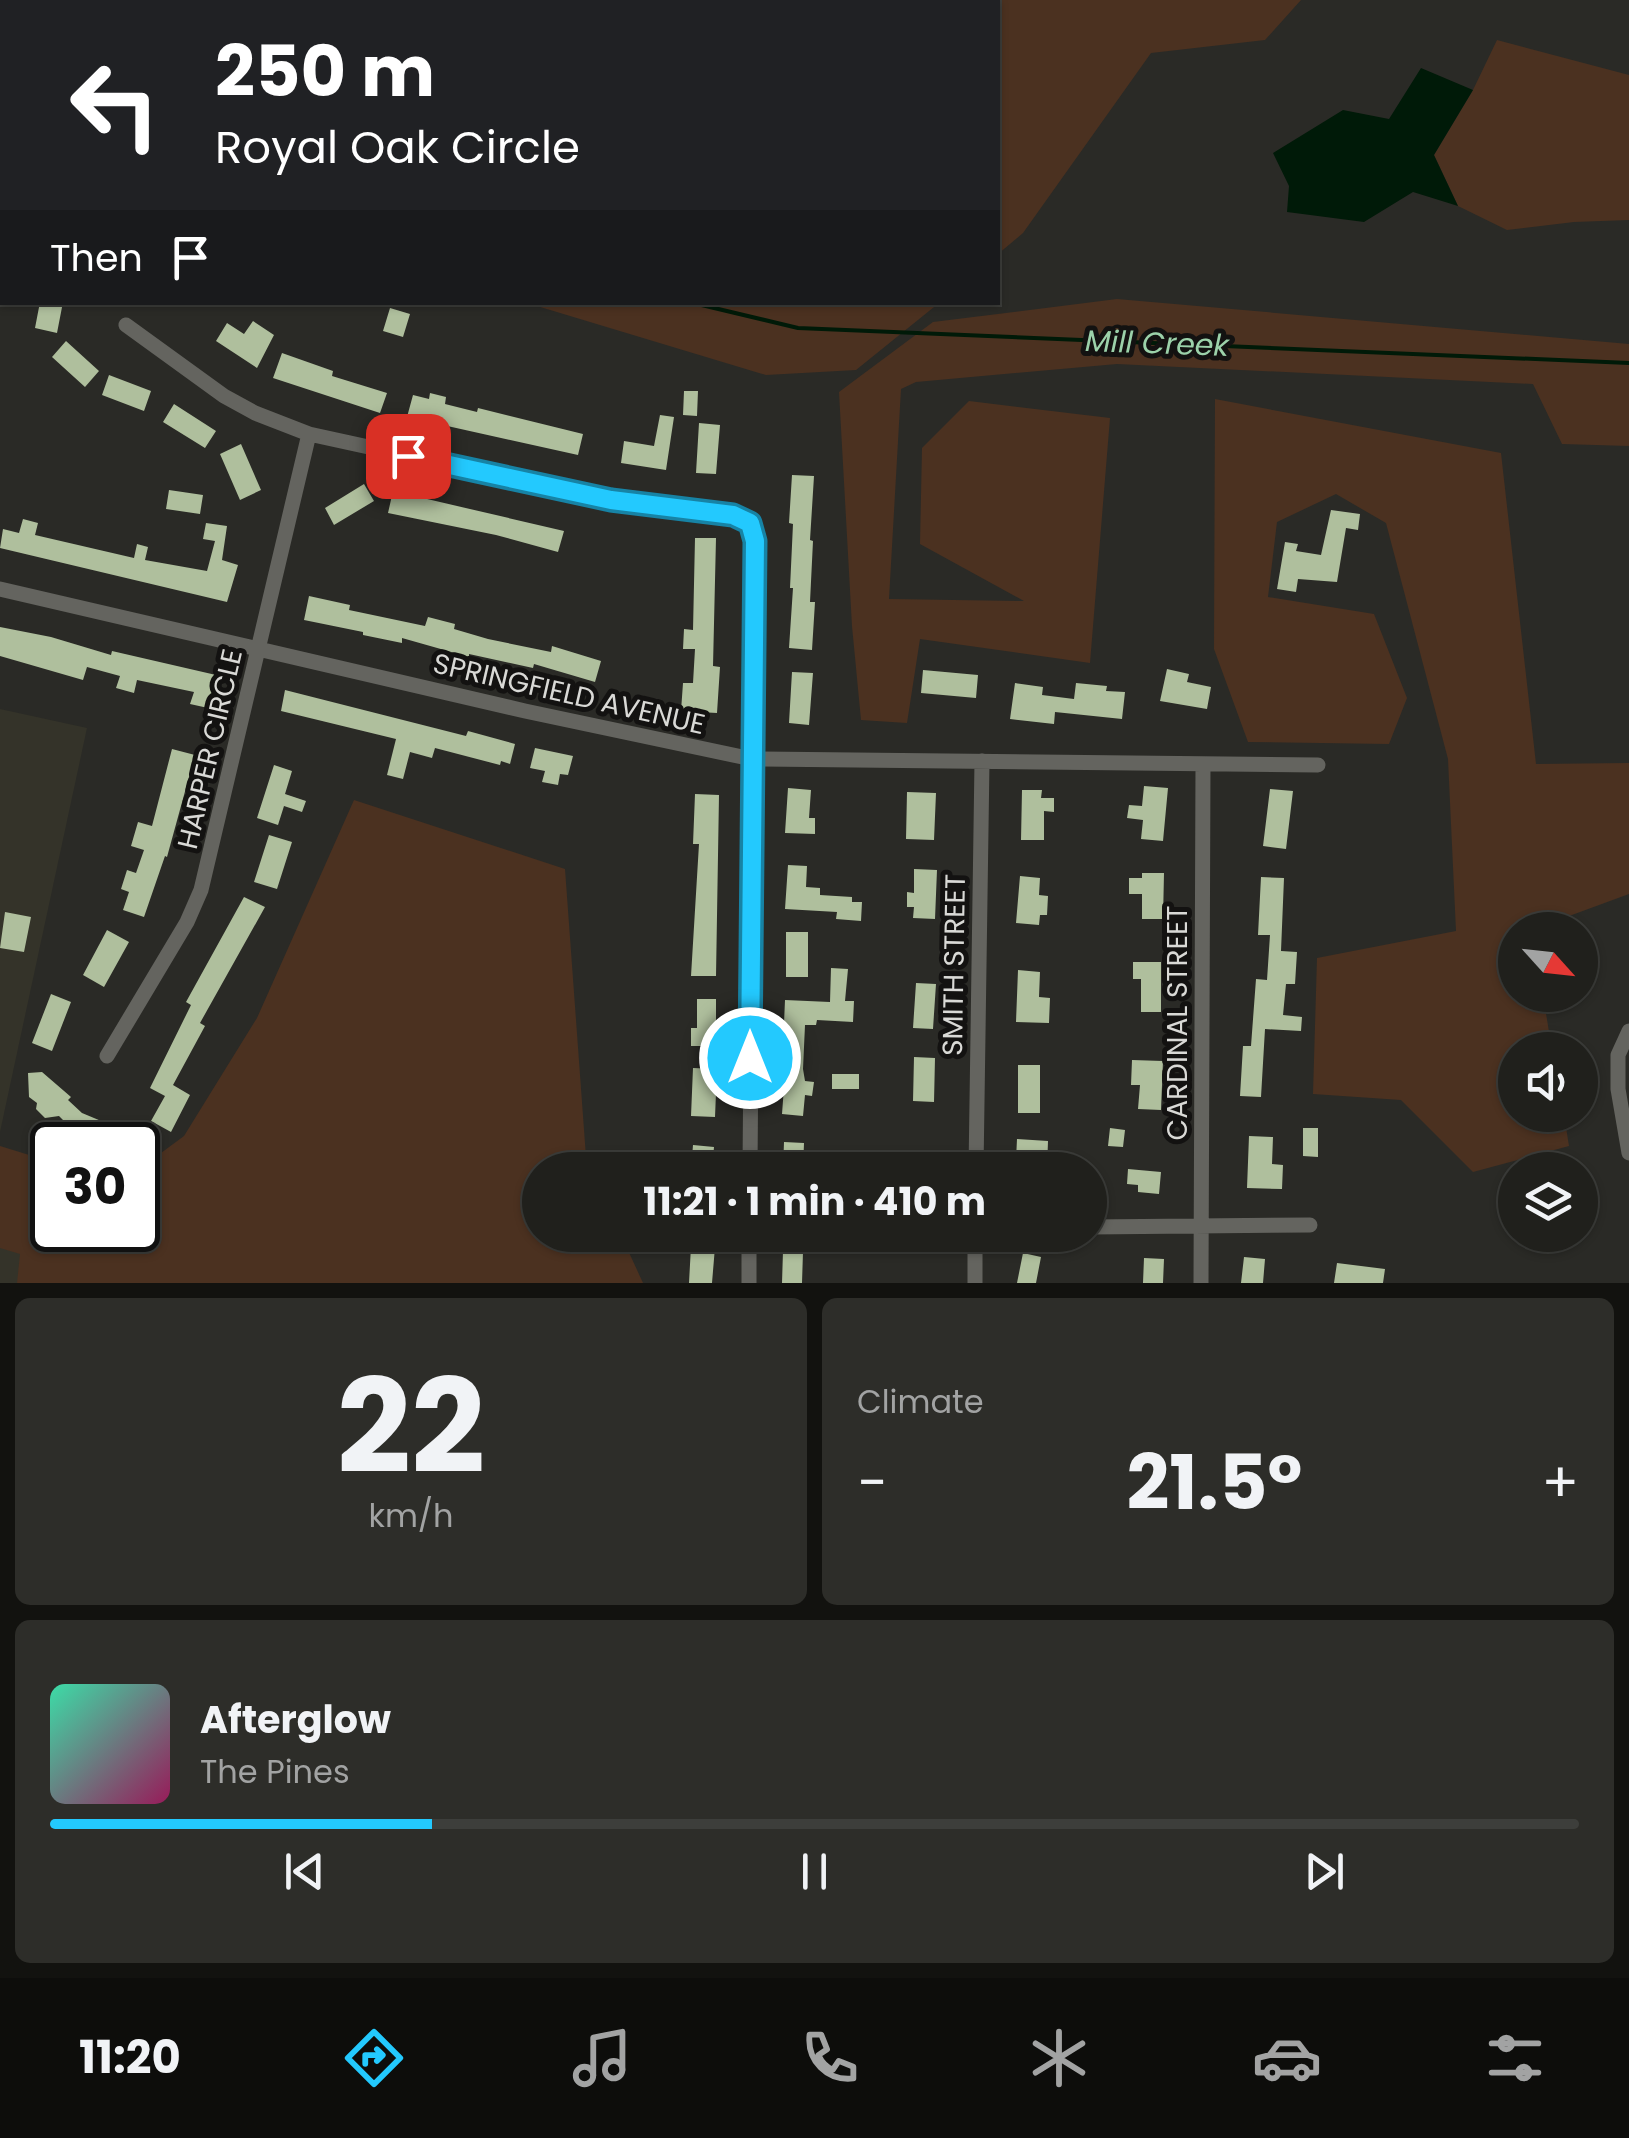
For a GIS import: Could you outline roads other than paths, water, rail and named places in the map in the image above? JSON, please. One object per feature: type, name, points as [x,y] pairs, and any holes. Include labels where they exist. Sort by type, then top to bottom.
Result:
[{"type":"street","points":[[126,324],[224,396],[254,414],[309,434],[611,500],[733,515],[750,523],[755,541],[750,1152]]},
{"type":"street","name":"HARPER CIRCLE","points":[[107,1056],[187,922],[201,890],[309,434]]},
{"type":"street","name":"SPRINGFIELD AVENUE","points":[[0,590],[752,759],[1318,765]]},
{"type":"street","name":"SMITH STREET","points":[[976,1152],[982,761]]},
{"type":"street","name":"CARDINAL STREET","points":[[1201,1283],[1203,764]]},
{"type":"street","points":[[1629,1031],[1618,1055],[1618,1089],[1629,1153]]},
{"type":"street","points":[[1107,1227],[1310,1226]]},
{"type":"street","points":[[749,1252],[749,1283]]},
{"type":"street","points":[[974,1283],[975,1252]]},
{"type":"waterway","name":"Mill Creek","points":[[702,305],[798,328],[1629,363]]}]
